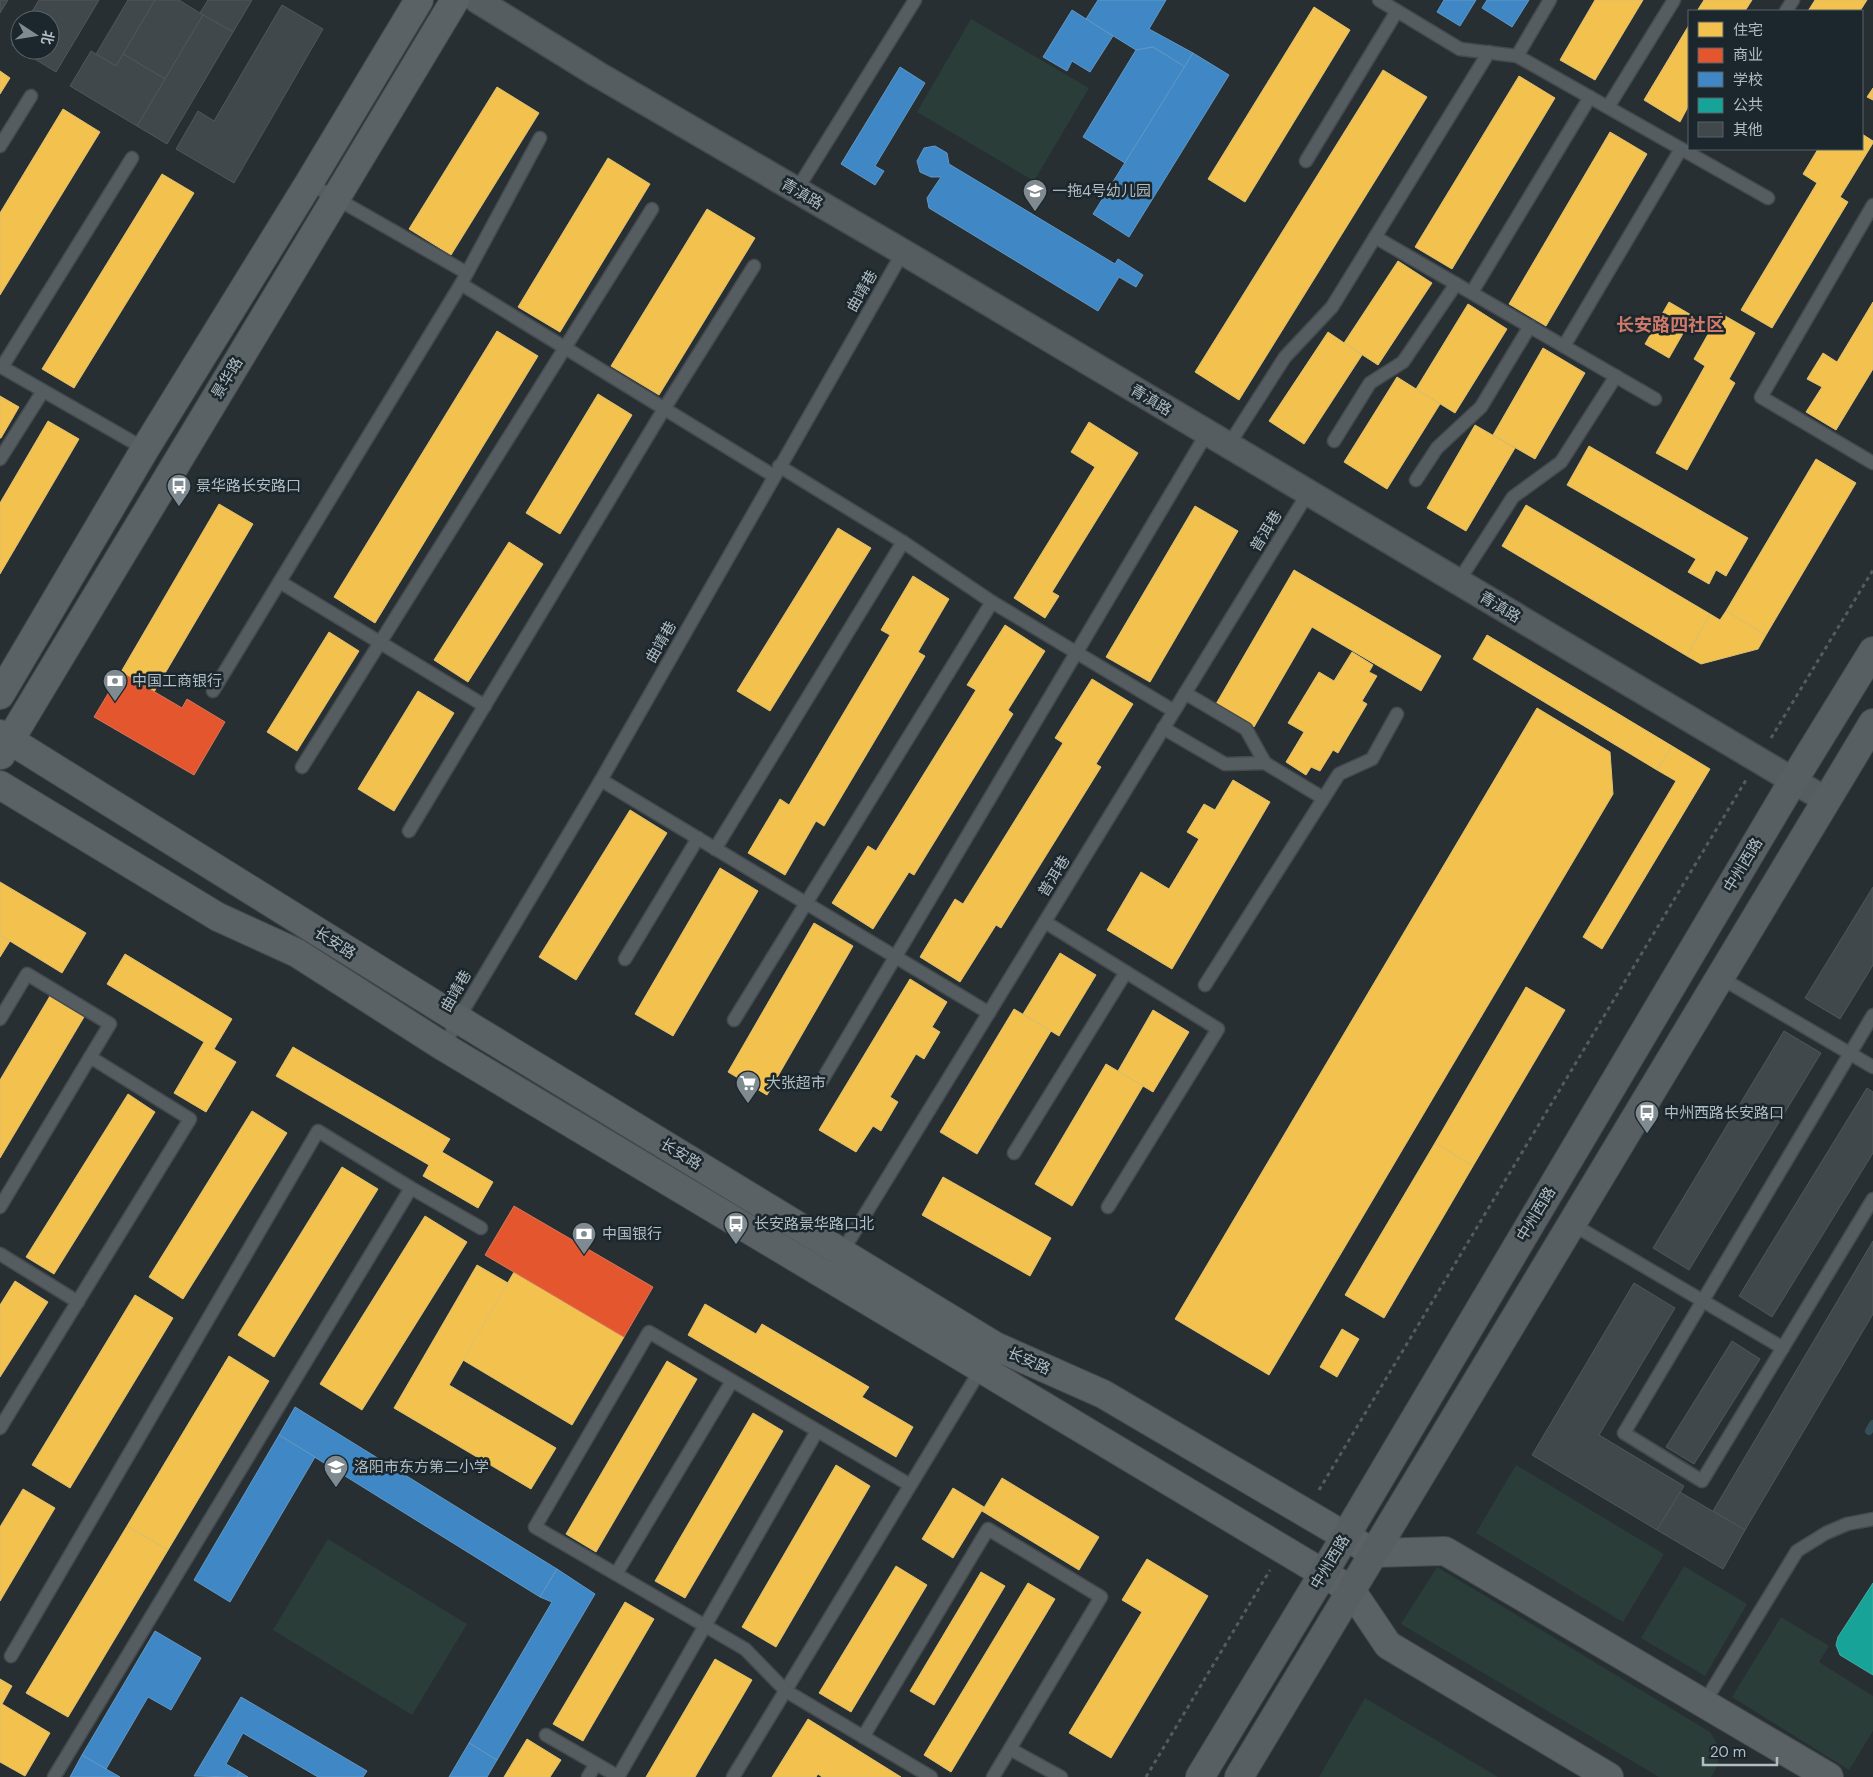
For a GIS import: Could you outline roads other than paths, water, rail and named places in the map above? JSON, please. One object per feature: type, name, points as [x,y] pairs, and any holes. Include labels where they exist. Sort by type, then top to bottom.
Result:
[{"type":"main road","points":[[0,695],[145,449],[309,184],[419,0]]},
{"type":"main road","name":"景华路","points":[[3,744],[455,0]]},
{"type":"main road","name":"中州西路","points":[[1200,1777],[1324,1574],[1793,781],[1873,651]]},
{"type":"main road","points":[[1238,1777],[1826,800],[1871,730]]},
{"type":"main road","name":"长安路","points":[[3,744],[995,1346],[1104,1394],[1374,1553]]},
{"type":"main road","name":"长安路","points":[[0,785],[218,917],[297,953],[444,1047],[1351,1590]]},
{"type":"main road","points":[[1374,1553],[1445,1551],[1829,1777]]},
{"type":"main road","points":[[1351,1590],[1388,1646],[1609,1777]]},
{"type":"street","name":"青滇路","points":[[476,0],[1826,800]]},
{"type":"lane","points":[[796,191],[914,0]]},
{"type":"lane","points":[[1379,0],[1460,49],[1517,56],[1681,148],[1688,150]]},
{"type":"lane","points":[[1517,56],[1550,0]]},
{"type":"lane","points":[[1608,107],[1674,0]]},
{"type":"lane","points":[[1306,161],[1397,11]]},
{"type":"lane","points":[[1228,446],[1285,357],[1332,307],[1488,52]]},
{"type":"lane","points":[[0,146],[30,96]]},
{"type":"lane","points":[[1472,292],[1590,97]]},
{"type":"lane","points":[[213,691],[464,279],[540,138]]},
{"type":"lane","points":[[1564,346],[1681,148]]},
{"type":"lane","points":[[1700,153],[1768,198]]},
{"type":"lane","points":[[132,158],[1,366],[145,449]]},
{"type":"lane","points":[[309,184],[335,198],[464,279],[565,347],[664,409],[903,542],[992,602],[1174,711]]},
{"type":"lane","points":[[1873,205],[1761,397],[1873,463]]},
{"type":"lane","points":[[302,767],[652,209]]},
{"type":"lane","points":[[1375,236],[1655,398]]},
{"type":"lane","name":"曲靖巷","points":[[444,1047],[458,1020],[601,780],[903,252]]},
{"type":"lane","points":[[409,831],[664,409],[754,266]]},
{"type":"lane","points":[[1334,441],[1370,384],[1403,362],[1456,284]]},
{"type":"lane","points":[[1416,480],[1437,448],[1481,407],[1530,326]]},
{"type":"lane","points":[[1458,582],[1513,497],[1561,462],[1616,376]]},
{"type":"lane","points":[[0,459],[43,390]]},
{"type":"lane","points":[[821,1082],[1207,433]]},
{"type":"lane","name":"普洱巷","points":[[829,1277],[842,1252],[1308,493]]},
{"type":"lane","points":[[715,849],[903,542]]},
{"type":"lane","points":[[280,582],[485,706]]},
{"type":"lane","points":[[734,1020],[992,602]]},
{"type":"lane","points":[[1185,693],[1246,729],[1265,763],[1323,798]]},
{"type":"lane","points":[[1205,985],[1339,774],[1372,759],[1398,714]]},
{"type":"lane","points":[[1163,728],[1225,764],[1265,763]]},
{"type":"lane","points":[[601,780],[989,1013]]},
{"type":"lane","points":[[624,959],[698,838]]},
{"type":"lane","points":[[1045,922],[1218,1028],[1108,1207]]},
{"type":"lane","points":[[1014,1153],[1126,972]]},
{"type":"lane","points":[[0,1019],[27,974],[110,1024],[0,1207]]},
{"type":"lane","points":[[1720,978],[1873,1067]]},
{"type":"lane","points":[[1873,1015],[1624,1433],[1702,1481],[1873,1199]]},
{"type":"lane","points":[[0,1428],[190,1119],[90,1057]]},
{"type":"lane","points":[[11,1656],[318,1130],[411,1188],[481,1228]]},
{"type":"lane","points":[[54,1777],[411,1188]]},
{"type":"lane","points":[[1572,1224],[1783,1348]]},
{"type":"lane","points":[[0,1254],[78,1302]]},
{"type":"lane","points":[[910,1485],[649,1332],[535,1527],[745,1649],[786,1691],[931,1777]]},
{"type":"lane","points":[[733,1777],[981,1369]]},
{"type":"lane","points":[[616,1574],[732,1381]]},
{"type":"lane","points":[[546,1735],[618,1777],[817,1431]]},
{"type":"lane","points":[[1704,1703],[1797,1551],[1826,1533],[1847,1524],[1873,1519]]},
{"type":"lane","points":[[863,1737],[988,1529],[1101,1597],[993,1777]]},
{"type":"lane","points":[[1010,1749],[1061,1777]]},
{"type":"lane","points":[[588,1777],[596,1764]]},
{"type":"waterway","points":[[1869,1431],[1873,1424]]},
{"type":"place","name":"一拖4号幼儿园","points":[[1035,212]]},
{"type":"place","name":"景华路长安路口","points":[[179,507]]},
{"type":"place","name":"中国工商银行","points":[[115,702]]},
{"type":"place","name":"大张超市","points":[[748,1104]]},
{"type":"place","name":"中州西路长安路口","points":[[1647,1134]]},
{"type":"place","name":"长安路景华路口北","points":[[736,1245]]},
{"type":"place","name":"中国银行","points":[[584,1255]]},
{"type":"place","name":"洛阳市东方第二小学","points":[[336,1488]]},
{"type":"district","name":"长安路四社区","points":[[1670,325]]}]
